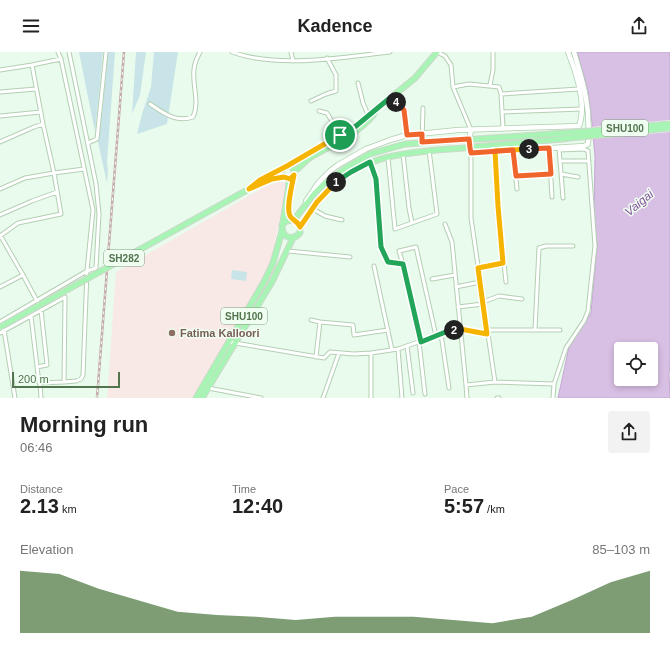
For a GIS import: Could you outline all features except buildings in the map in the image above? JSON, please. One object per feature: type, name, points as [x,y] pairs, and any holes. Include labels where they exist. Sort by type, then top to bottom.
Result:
[{"type":"main road","points":[[293,238],[287,237],[282,228],[289,185],[282,172],[286,166],[356,126],[415,78],[437,52]]},
{"type":"main road","points":[[303,209],[302,207],[319,182],[334,168],[366,149],[390,140],[407,135],[471,130],[579,126],[582,120],[582,109],[579,89],[568,52]]},
{"type":"main road","points":[[471,130],[469,139],[470,150],[495,151],[559,148],[584,146],[588,144],[590,125],[585,89],[574,52]]},
{"type":"main road","points":[[286,178],[291,178],[309,158],[355,132],[369,116]]},
{"type":"main road","name":"SHU100","points":[[202,398],[272,282],[293,238],[298,235],[300,227],[317,202],[332,185],[351,172],[370,162],[403,153],[429,150],[470,150],[579,134],[670,124]]},
{"type":"main road","name":"SHU100","points":[[196,398],[265,280],[273,263],[282,228],[286,220],[293,220],[324,184],[370,154],[405,144],[422,142],[670,128]]},
{"type":"main road","points":[[286,166],[293,168],[294,173],[288,211],[293,220],[298,223],[300,227]]},
{"type":"main road","name":"SH282","points":[[249,189],[260,180],[286,166]]},
{"type":"main road","name":"SH282","points":[[2,329],[249,189],[272,179],[286,178]]},
{"type":"street","points":[[40,383],[76,381],[81,379],[83,375],[87,271],[93,210],[61,59],[58,52]]},
{"type":"street","points":[[0,322],[87,271],[96,268],[99,214],[96,184],[69,52]]},
{"type":"street","points":[[88,143],[97,139],[106,52]]},
{"type":"street","points":[[150,104],[176,119],[193,117],[196,100],[194,70],[196,60],[200,52]]},
{"type":"street","points":[[232,52],[293,61],[390,52]]},
{"type":"street","points":[[291,52],[293,61]]},
{"type":"street","points":[[437,52],[445,56],[451,66],[453,87],[471,130]]},
{"type":"street","points":[[490,85],[493,70],[493,52]]},
{"type":"street","points":[[312,101],[336,91],[336,75],[327,58]]},
{"type":"street","points":[[0,70],[61,59]]},
{"type":"street","points":[[32,65],[58,192],[61,214],[18,223],[0,236],[37,301]]},
{"type":"street","points":[[358,83],[363,103],[369,116]]},
{"type":"street","points":[[453,87],[470,84],[499,87],[501,94],[503,128]]},
{"type":"street","points":[[0,92],[36,89]]},
{"type":"street","points":[[501,94],[579,89]]},
{"type":"street","points":[[391,97],[404,110],[407,135]]},
{"type":"street","points":[[422,142],[423,108]]},
{"type":"street","points":[[502,112],[582,109]]},
{"type":"street","points":[[319,111],[327,113],[340,135]]},
{"type":"street","points":[[0,116],[41,112]]},
{"type":"street","points":[[0,142],[43,124]]},
{"type":"street","points":[[549,148],[552,197]]},
{"type":"street","points":[[553,398],[554,384],[566,348],[584,321],[588,311],[595,246],[588,151],[584,149],[559,148],[563,198]]},
{"type":"street","points":[[388,156],[395,229],[437,214],[429,150]]},
{"type":"street","points":[[470,150],[471,218],[495,382]]},
{"type":"street","points":[[513,150],[517,189]]},
{"type":"street","points":[[495,151],[498,206],[506,282]]},
{"type":"street","points":[[403,153],[412,223]]},
{"type":"street","points":[[560,161],[589,161]]},
{"type":"street","points":[[370,162],[376,179],[381,247],[388,262],[403,264]]},
{"type":"street","points":[[0,189],[25,178],[84,169]]},
{"type":"street","points":[[516,176],[551,174]]},
{"type":"street","points":[[561,174],[578,177]]},
{"type":"street","points":[[0,215],[32,200],[58,192]]},
{"type":"street","points":[[313,209],[325,216],[342,220]]},
{"type":"street","points":[[445,224],[452,242],[467,398]]},
{"type":"street","points":[[535,330],[539,248],[546,246],[573,246]]},
{"type":"street","points":[[425,394],[420,342],[399,250],[416,247],[436,336]]},
{"type":"street","points":[[288,251],[350,257]]},
{"type":"street","points":[[478,268],[503,263]]},
{"type":"street","points":[[374,266],[392,350]]},
{"type":"street","points":[[432,280],[455,274]]},
{"type":"street","points":[[0,288],[23,275]]},
{"type":"street","points":[[456,287],[480,282]]},
{"type":"street","points":[[458,307],[483,303],[499,296],[522,299]]},
{"type":"street","points":[[0,333],[2,329],[31,316],[65,297],[64,382]]},
{"type":"street","points":[[37,366],[47,365],[41,310]]},
{"type":"street","points":[[31,316],[41,398]]},
{"type":"street","points":[[311,320],[353,325],[354,335],[388,330]]},
{"type":"street","points":[[316,357],[320,322]]},
{"type":"street","points":[[2,329],[15,398]]},
{"type":"street","points":[[229,342],[324,358],[330,352],[354,354],[398,349],[448,331],[460,329],[487,332],[560,330]]},
{"type":"street","points":[[440,334],[449,388]]},
{"type":"street","points":[[407,346],[413,393]]},
{"type":"street","points":[[398,349],[402,398]]},
{"type":"street","points":[[323,398],[339,353]]},
{"type":"street","points":[[371,353],[371,398]]},
{"type":"street","points":[[466,385],[495,382],[554,384]]},
{"type":"street","points":[[208,388],[261,398]]},
{"type":"shaded area","points":[[79,52],[103,52],[95,132]]},
{"type":"shaded area","points":[[108,52],[115,52],[107,162],[107,183],[98,142]]},
{"type":"shaded area","points":[[136,52],[146,52],[140,95],[132,114]]},
{"type":"shaded area","points":[[154,52],[178,52],[167,124],[137,134],[151,87]]},
{"type":"shaded area","name":"Fatima Kalloori","points":[[281,181],[287,184],[270,265],[262,282],[203,385],[193,398],[107,398],[116,272],[266,186]]},
{"type":"shaded area","points":[[232,270],[247,272],[246,281],[231,279]]},
{"type":"water","name":"Vaigai","points":[[577,52],[670,52],[670,398],[558,398],[569,347],[591,313],[597,245],[594,221],[595,156],[588,90]]},
{"type":"pier","points":[[670,120],[670,132],[591,139],[591,127]]},
{"type":"railway","points":[[97,398],[124,52]]},
{"type":"place","name":"Fatima Kalloori","points":[[172,333]]},
{"type":"route","points":[[340,135],[260,180],[249,189],[272,179],[284,177],[290,179],[294,175],[288,211],[289,215],[300,225],[300,227],[317,202],[332,185],[351,172],[370,162],[376,179],[381,247],[388,262],[403,264],[421,342],[448,331],[460,329],[487,334],[478,268],[503,263],[495,151],[549,148],[551,174],[516,176],[513,150],[495,151],[471,153],[469,139],[422,142],[422,134],[407,135],[404,110],[391,97],[356,126],[340,135]]}]
